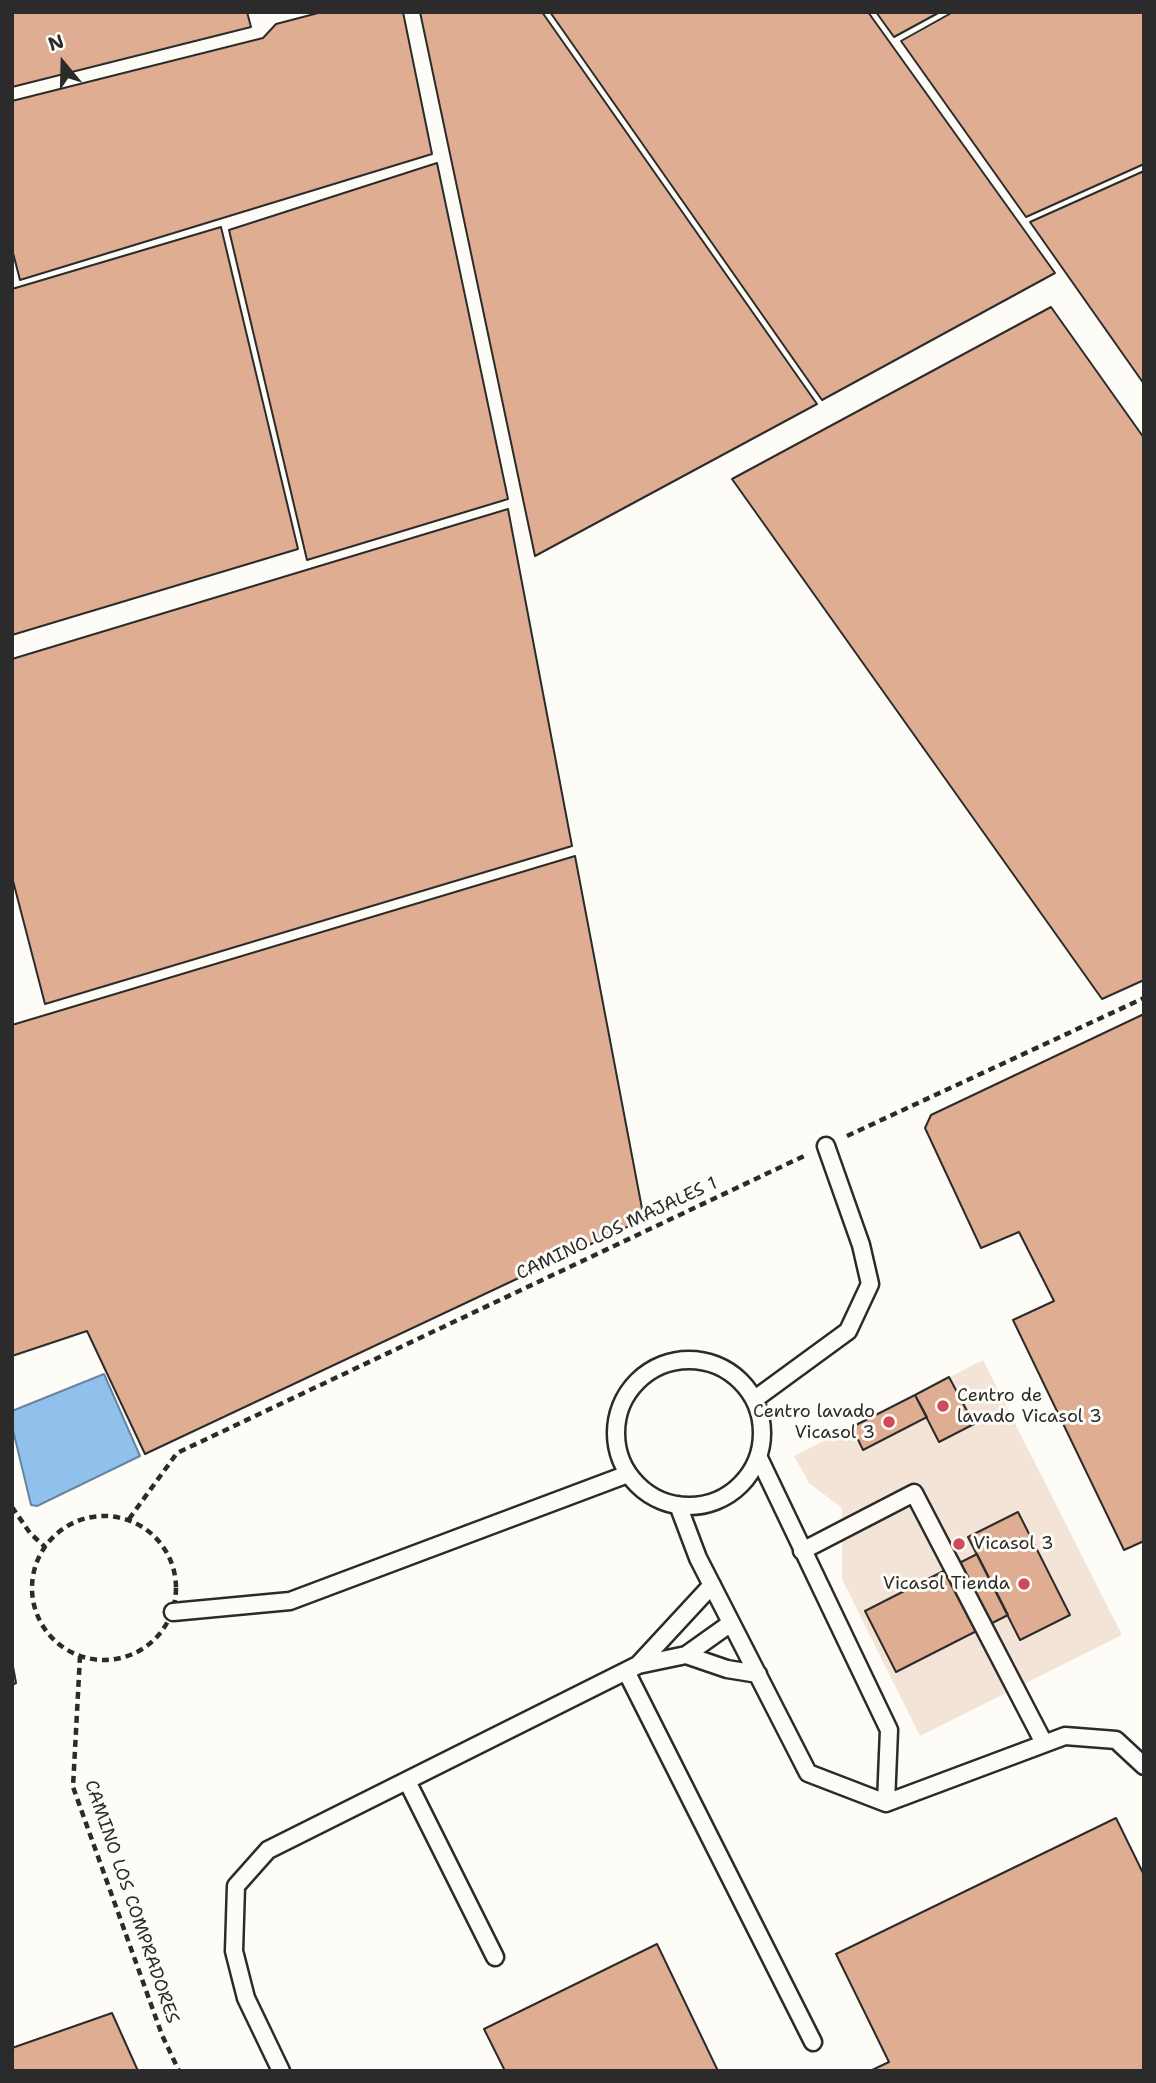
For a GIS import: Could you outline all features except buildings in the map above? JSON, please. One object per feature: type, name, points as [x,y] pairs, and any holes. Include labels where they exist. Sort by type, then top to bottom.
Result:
[{"type":"lane","points":[[755,1399],[848,1331],[870,1284],[862,1245],[826,1146]]},
{"type":"lane","points":[[697,1359],[715,1363],[745,1384],[755,1399],[762,1418],[763,1438],[759,1458],[749,1476],[735,1490],[717,1500],[678,1506],[658,1500],[628,1474],[620,1457],[616,1420],[631,1387],[660,1365],[697,1359]]},
{"type":"lane","points":[[759,1458],[889,1730],[886,1803]]},
{"type":"lane","points":[[173,1612],[290,1601],[628,1474]]},
{"type":"lane","points":[[802,1550],[914,1493],[1044,1743]]},
{"type":"lane","points":[[678,1506],[712,1586],[808,1773],[886,1803],[1065,1736],[1115,1740],[1144,1766]]},
{"type":"lane","points":[[632,1668],[712,1586]]},
{"type":"lane","points":[[281,2071],[246,1998],[233,1951],[236,1886],[268,1850],[632,1668],[686,1655],[732,1623]]},
{"type":"lane","points":[[686,1655],[727,1669],[758,1674]]},
{"type":"lane","points":[[632,1668],[813,2042]]},
{"type":"lane","points":[[407,1781],[495,1957]]},
{"type":"path","name":"CAMINO LOS MAJALES 1","points":[[129,1519],[177,1453],[1144,998]]},
{"type":"path","points":[[12,1507],[30,1533],[45,1546]]},
{"type":"path","points":[[110,1515],[129,1519],[159,1541],[170,1556],[176,1574],[173,1612],[164,1629],[135,1653],[117,1659],[98,1660],[80,1656],[63,1647],[49,1634],[33,1600],[36,1563],[57,1532],[74,1522],[110,1515]]},
{"type":"path","name":"CAMINO LOS COMPRADORES","points":[[80,1656],[73,1787],[162,2035],[179,2071]]},
{"type":"shaded area","name":"Vicasol 3","points":[[983,1360],[1122,1635],[920,1736],[842,1579],[842,1508],[809,1483],[794,1456]]},
{"type":"water","points":[[104,1374],[140,1456],[37,1506],[31,1505],[12,1426],[12,1411]]},
{"type":"place","name":"Centro de lavado Vicasol 3","points":[[943,1406]]},
{"type":"place","name":"Centro lavado Vicasol 3","points":[[889,1422]]},
{"type":"place","name":"Vicasol 3","points":[[959,1544]]},
{"type":"place","name":"Vicasol Tienda","points":[[1024,1584]]}]
